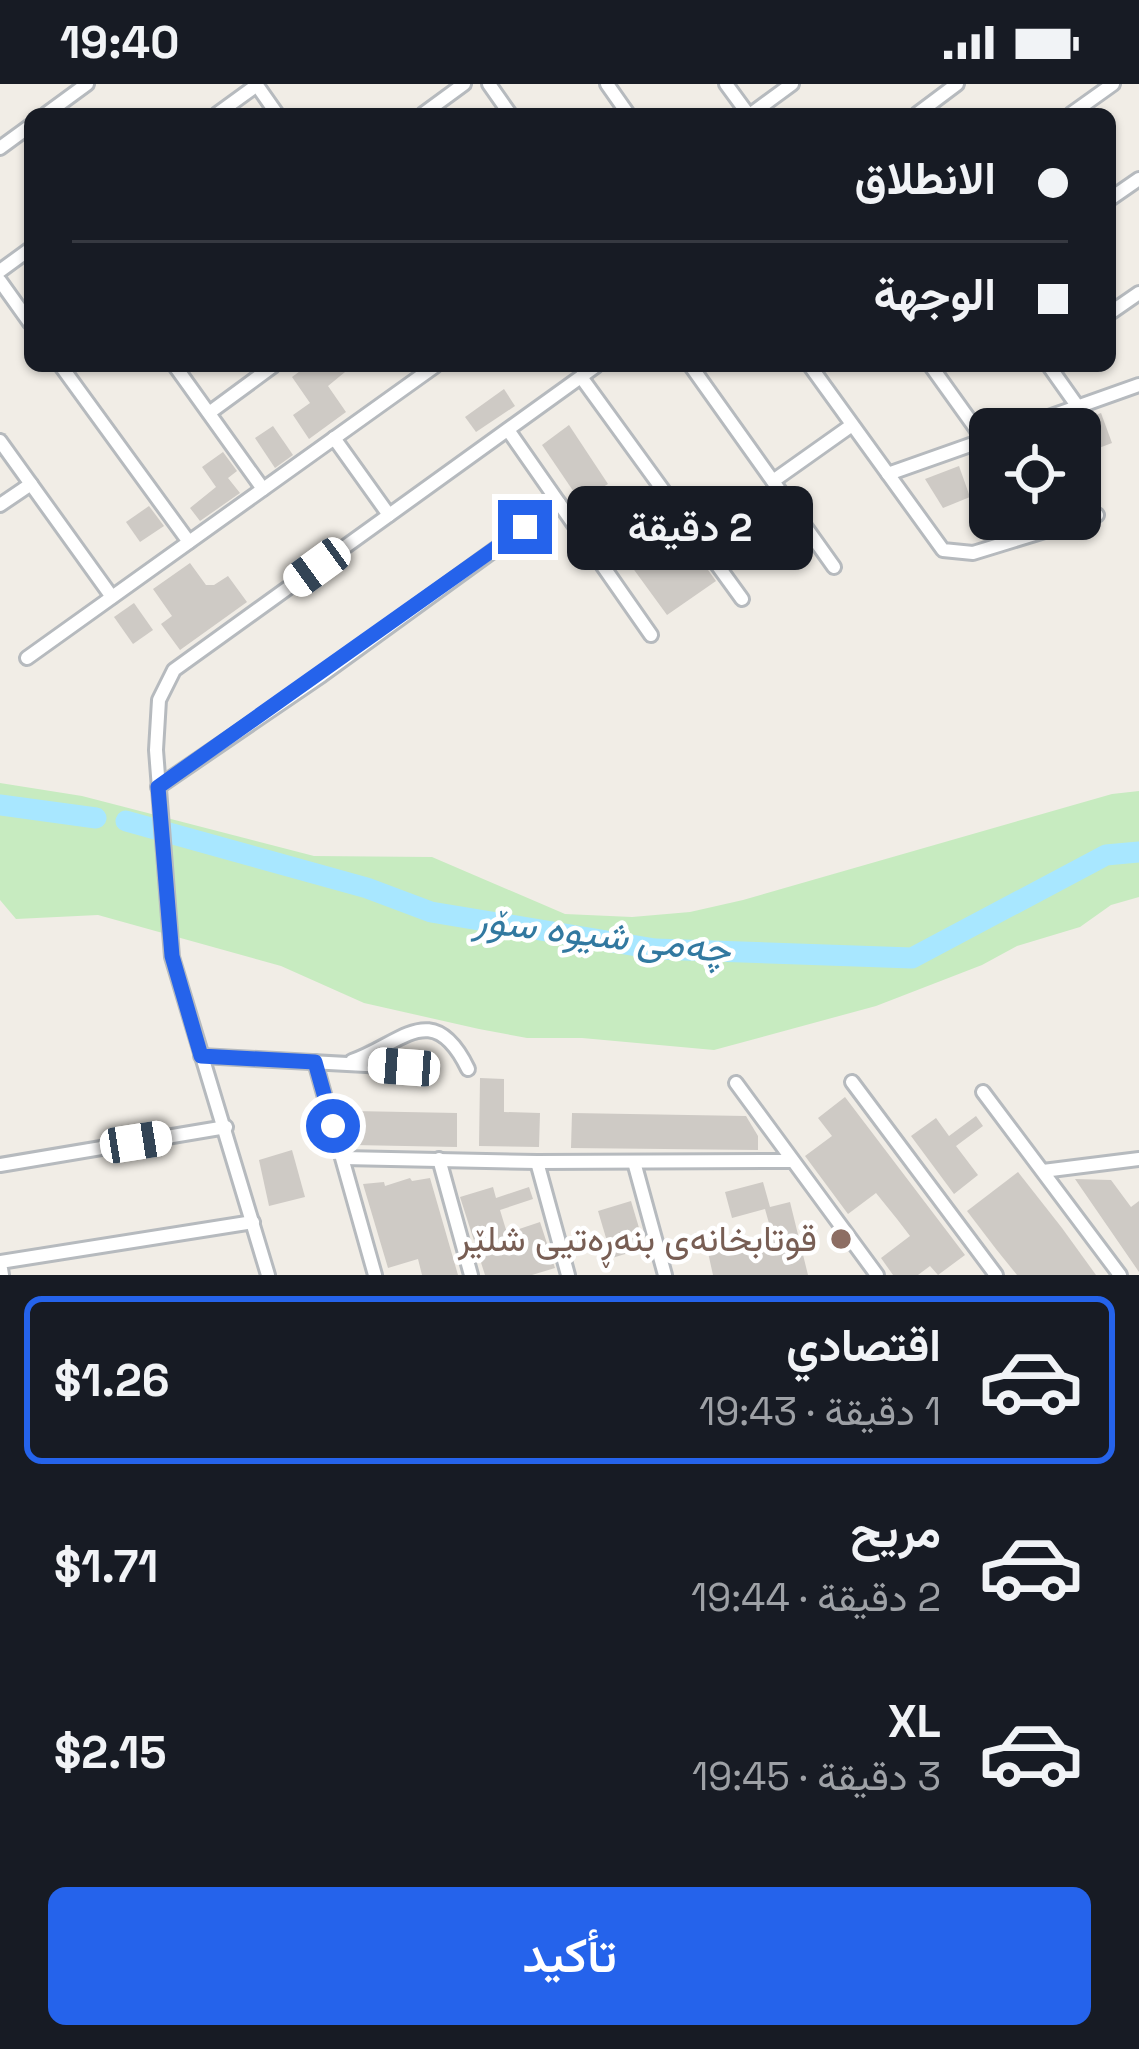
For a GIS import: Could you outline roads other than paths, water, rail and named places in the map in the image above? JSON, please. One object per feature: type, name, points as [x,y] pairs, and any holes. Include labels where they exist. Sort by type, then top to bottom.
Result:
[{"type":"street","points":[[54,108],[87,84]]},
{"type":"street","points":[[431,108],[464,84]]},
{"type":"street","points":[[726,84],[745,108]]},
{"type":"street","points":[[759,108],[793,84]]},
{"type":"street","points":[[925,108],[957,84]]},
{"type":"street","points":[[1080,108],[1113,84]]},
{"type":"street","points":[[225,108],[256,85]]},
{"type":"street","points":[[0,281],[24,315]]},
{"type":"street","points":[[65,372],[189,542]]},
{"type":"street","points":[[179,372],[263,489]]},
{"type":"street","points":[[209,413],[265,372]]},
{"type":"street","points":[[27,658],[427,372]]},
{"type":"street","points":[[268,1275],[172,956],[158,794],[159,700],[174,670],[588,372]]},
{"type":"street","points":[[695,372],[834,567]]},
{"type":"street","points":[[814,372],[943,550],[973,553],[1015,540]]},
{"type":"street","points":[[936,372],[969,416]]},
{"type":"street","points":[[1053,372],[1078,406]]},
{"type":"street","points":[[581,377],[742,599]]},
{"type":"street","points":[[1073,408],[1139,385]]},
{"type":"street","points":[[773,481],[852,424]]},
{"type":"street","points":[[508,430],[651,634]]},
{"type":"street","points":[[334,439],[389,515]]},
{"type":"street","points":[[0,441],[112,597]]},
{"type":"street","points":[[888,474],[969,445]]},
{"type":"street","points":[[0,505],[31,484]]},
{"type":"street","points":[[158,794],[559,502]]},
{"type":"street","points":[[345,1063],[404,1033],[430,1032],[455,1043],[468,1069]]},
{"type":"street","points":[[201,1056],[404,1067]]},
{"type":"street","points":[[315,1062],[375,1275]]},
{"type":"street","points":[[852,1082],[996,1275]]},
{"type":"street","points":[[736,1083],[877,1275]]},
{"type":"street","points":[[983,1092],[1120,1275]]},
{"type":"street","points":[[0,1165],[226,1127]]},
{"type":"street","points":[[343,1157],[792,1161]]},
{"type":"street","points":[[1042,1171],[1139,1159]]},
{"type":"street","points":[[439,1160],[471,1275]]},
{"type":"street","points":[[537,1162],[568,1275]]},
{"type":"street","points":[[634,1162],[665,1275]]},
{"type":"street","points":[[2,1275],[0,1262],[253,1222]]},
{"type":"waterway","name":"چەمی شیوە سۆر","points":[[0,805],[96,818]]},
{"type":"waterway","name":"چەمی شیوە سۆر","points":[[126,821],[367,888],[431,912],[655,949],[912,958],[1106,855],[1139,852]]},
{"type":"place","name":"قوتابخانەی بنەڕەتیی شلێر","points":[[841,1239]]}]
